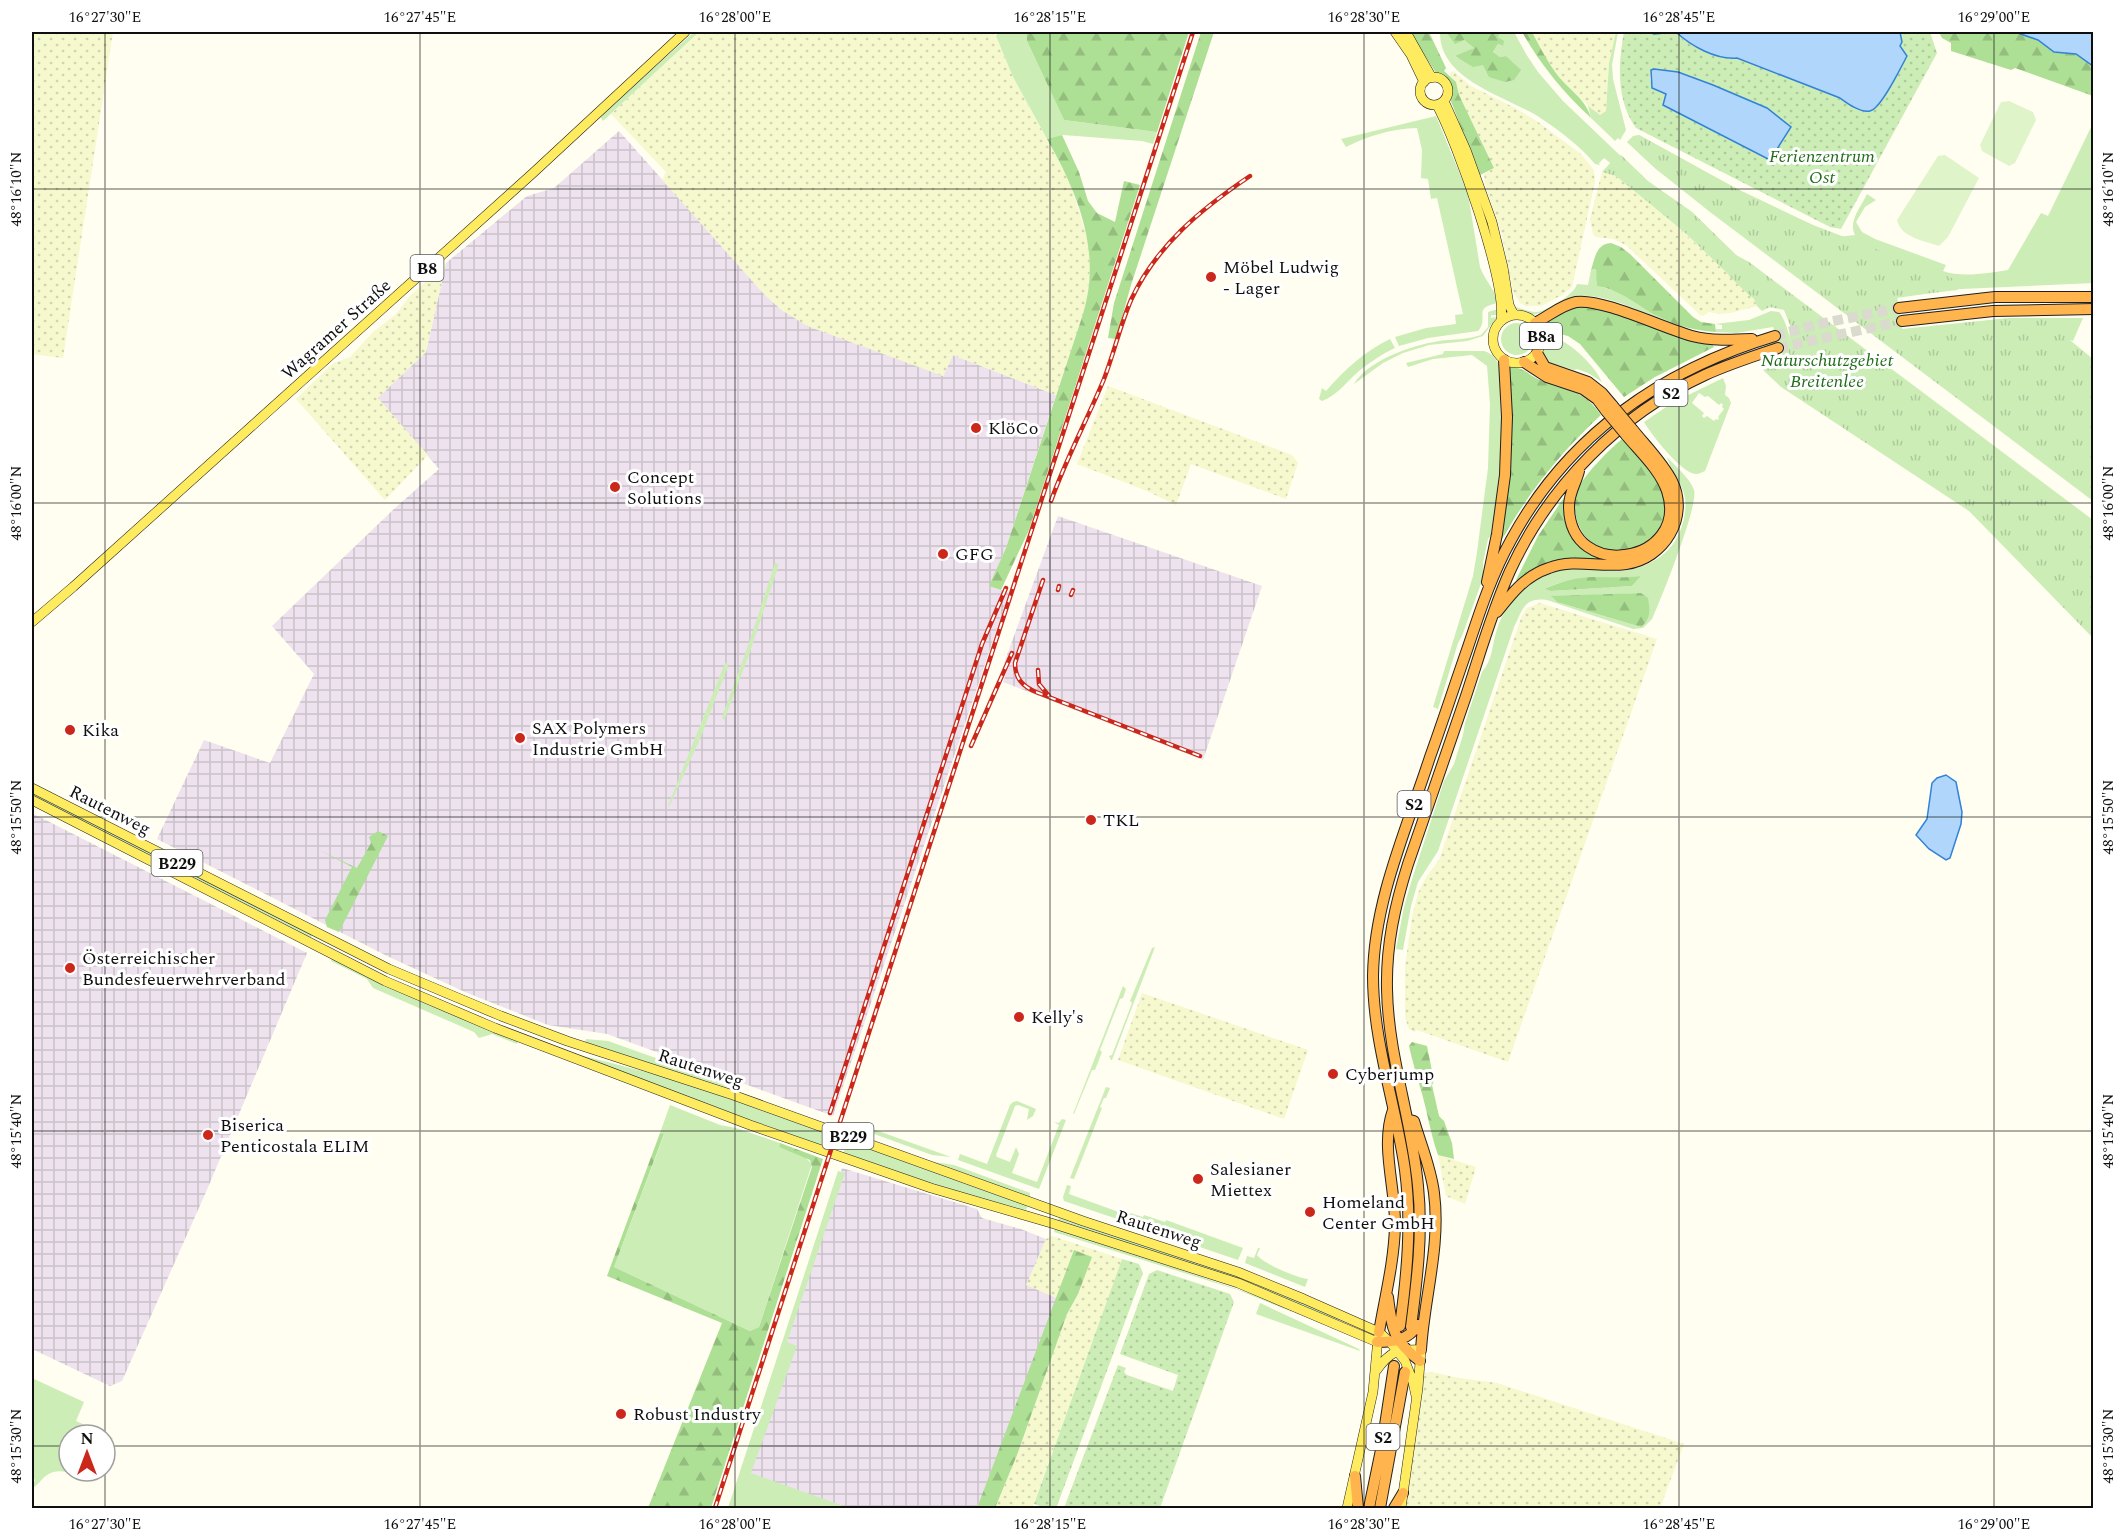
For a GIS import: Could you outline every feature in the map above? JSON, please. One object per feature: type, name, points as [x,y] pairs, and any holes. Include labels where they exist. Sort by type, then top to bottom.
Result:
[{"type":"highway","points":[[1899,308],[1995,297],[2094,297]]},
{"type":"highway","name":"S2","points":[[1534,323],[1567,305],[1586,302],[1603,305],[1694,337],[1716,340],[1770,337],[1718,355],[1679,374],[1635,400],[1596,432],[1558,471],[1526,513],[1488,591],[1392,869],[1376,933],[1374,997],[1381,1051],[1405,1170],[1409,1215],[1406,1327],[1419,1259],[1420,1207],[1415,1163],[1388,1015],[1387,970],[1391,926],[1408,864],[1510,571],[1548,505],[1581,465],[1624,426],[1665,396],[1725,366],[1778,348]]},
{"type":"highway","points":[[1902,321],[1993,311],[2094,309]]},
{"type":"highway","points":[[1537,353],[1545,367],[1588,382],[1602,393],[1610,409]]},
{"type":"highway","points":[[1488,591],[1486,577],[1497,534],[1505,475],[1508,417],[1504,360]]},
{"type":"highway","points":[[1492,619],[1523,582],[1541,571],[1573,562],[1618,565],[1636,562],[1653,554],[1667,539],[1677,516],[1675,490],[1662,466],[1610,409],[1584,389],[1547,377],[1524,362]]},
{"type":"highway","points":[[1581,465],[1571,493],[1569,507],[1574,528],[1584,543],[1596,551],[1616,557],[1633,555],[1650,546],[1661,534],[1667,521],[1668,494],[1630,433]]},
{"type":"highway","points":[[1394,1110],[1389,1122],[1389,1144],[1395,1226],[1378,1337],[1420,1355],[1432,1271],[1434,1195],[1429,1167],[1414,1121],[1407,1118]]},
{"type":"highway","points":[[1387,1287],[1391,1322],[1398,1346]]},
{"type":"highway","points":[[1398,1346],[1414,1331],[1425,1316]]},
{"type":"highway","name":"S2","points":[[1369,1509],[1394,1366]]},
{"type":"highway","name":"S2","points":[[1380,1509],[1405,1372]]},
{"type":"highway","points":[[1355,1476],[1358,1509]]},
{"type":"highway","points":[[1394,1509],[1403,1493]]},
{"type":"main road","name":"Wagramer Straße","points":[[32,622],[512,192],[685,32]]},
{"type":"main road","points":[[1395,32],[1428,80]]},
{"type":"main road","points":[[1406,32],[1428,80]]},
{"type":"main road","points":[[1441,79],[1447,85],[1448,94],[1441,103],[1428,104],[1422,98],[1420,90],[1428,80],[1441,79]]},
{"type":"main road","name":"B8a","points":[[1441,103],[1466,150],[1492,222],[1509,305],[1514,315]]},
{"type":"main road","name":"B8a","points":[[1441,103],[1483,230],[1498,285],[1501,321]]},
{"type":"main road","name":"B8a","points":[[1514,315],[1529,318],[1541,335],[1537,353],[1517,364],[1504,360],[1494,350],[1492,342],[1495,327],[1501,321],[1514,315]]},
{"type":"main road","name":"Rautenweg","points":[[32,788],[389,969],[501,1017],[733,1095],[1092,1224],[1238,1272],[1304,1299],[1378,1337]]},
{"type":"main road","name":"Rautenweg","points":[[32,801],[375,976],[495,1028],[750,1125],[920,1184],[1238,1283],[1378,1337]]},
{"type":"main road","points":[[1347,1509],[1376,1371],[1378,1337]]},
{"type":"main road","points":[[1376,1371],[1398,1346],[1410,1374],[1416,1396]]},
{"type":"main road","points":[[1401,1509],[1420,1355]]},
{"type":"shaded area","points":[[619,131],[765,295],[783,311],[943,376],[953,355],[1056,395],[1006,548],[990,586],[1009,593],[833,1116],[607,1034],[548,1025],[465,992],[387,956],[157,839],[204,740],[270,763],[314,674],[272,626],[439,469],[377,398],[426,352],[446,263],[527,196],[554,188]]},
{"type":"shaded area","points":[[1058,516],[1262,586],[1203,760],[1003,682],[1009,665],[1004,663]]},
{"type":"shaded area","points":[[32,813],[307,953],[206,1192],[122,1381],[110,1386],[32,1349]]},
{"type":"shaded area","points":[[842,1168],[977,1209],[982,1218],[1046,1239],[1027,1285],[1057,1298],[977,1508],[734,1508]]},
{"type":"green space","points":[[32,32],[113,32],[63,358],[32,354]]},
{"type":"green space","points":[[694,32],[699,32],[603,121],[600,116]]},
{"type":"green space","points":[[699,32],[994,32],[1013,77],[1070,182],[1088,241],[1090,267],[1087,302],[1056,395],[953,355],[943,376],[807,326],[783,311],[765,295],[662,180],[666,172],[611,114]]},
{"type":"green space","points":[[998,32],[1026,32],[1027,41],[1064,120],[1157,132],[1153,144],[1142,141],[1063,135],[1047,139],[1013,77],[996,36]]},
{"type":"green space","points":[[1026,32],[1189,32],[1157,132],[1064,120],[1027,41]]},
{"type":"green space","points":[[1201,32],[1214,32],[1131,285],[1116,339],[1108,338],[1114,303]]},
{"type":"green space","points":[[1410,32],[1429,32],[1446,68],[1444,71],[1456,82],[1459,95],[1494,168],[1480,175],[1450,99],[1449,83],[1436,73]]},
{"type":"green space","points":[[1440,32],[1454,35],[1474,48],[1455,57],[1483,65],[1520,70],[1506,56],[1500,57],[1493,52],[1498,44],[1502,46],[1498,37],[1501,32],[1514,32],[1538,72],[1563,101],[1649,183],[1692,212],[1736,255],[1758,290],[1751,297],[1730,277],[1709,243],[1604,158],[1599,163],[1600,165],[1595,164],[1569,139],[1539,117],[1492,94],[1462,74],[1450,63],[1443,49]]},
{"type":"green space","points":[[1446,32],[1501,32],[1498,37],[1504,41],[1503,46],[1498,44],[1493,52],[1500,57],[1506,56],[1521,70],[1514,80],[1505,82],[1489,77],[1483,65],[1473,67],[1455,56],[1474,48],[1464,40],[1455,44]]},
{"type":"green space","points":[[1522,32],[1532,32],[1555,72],[1582,101],[1591,118],[1553,78]]},
{"type":"green space","points":[[1532,32],[1616,32],[1609,63],[1604,113],[1596,114],[1560,78],[1546,59]]},
{"type":"green space","points":[[1616,32],[1618,32],[1612,65],[1613,79],[1626,130],[1620,140],[1618,138],[1615,141],[1591,118],[1588,106],[1600,115],[1606,111],[1609,63]]},
{"type":"green space","name":"Ferienzentrum Ost","points":[[1624,32],[1654,34],[1676,32],[1684,40],[1840,98],[1852,106],[1900,46],[1902,41],[1900,32],[1930,32],[1937,53],[1841,229],[1830,227],[1636,128],[1625,106],[1620,82]],"holes":[[[1651,71],[1678,72],[1713,85],[1791,127],[1770,160],[1663,104],[1666,94],[1650,80]]]},
{"type":"green space","points":[[1939,32],[2015,32],[2038,40],[2054,52],[2076,54],[2093,66],[2093,96],[2015,68],[2011,70],[1951,51],[1951,43],[1942,38]]},
{"type":"green space","points":[[1453,71],[1471,86],[1538,122],[1581,154],[1594,170],[1595,182],[1572,287],[1541,306],[1526,306],[1520,303],[1513,292],[1502,235],[1485,185],[1484,174],[1494,168],[1459,95],[1456,82],[1449,75]]},
{"type":"green space","points":[[2009,101],[2033,112],[2036,120],[2015,163],[2009,166],[1982,151],[1980,145],[2001,102]]},
{"type":"green space","points":[[1436,116],[1468,194],[1480,267],[1498,303],[1483,310],[1478,331],[1428,338],[1399,346],[1395,337],[1426,328],[1456,324],[1455,315],[1463,314],[1437,198],[1431,199],[1428,179],[1421,178],[1422,150],[1417,128],[1381,133],[1346,147],[1341,139]]},
{"type":"green space","points":[[2093,123],[2093,283],[1939,290],[1897,298],[1902,330],[2012,318],[2083,318],[2073,341],[2049,334],[1895,346],[1656,169],[1627,142],[1633,136],[1639,135],[1737,189],[1837,237],[1855,235],[1854,219],[1867,194],[1876,200],[1865,207],[1856,222],[1862,232],[1946,265],[1943,271],[1975,274],[2008,270],[2041,213],[2048,216]]},
{"type":"green space","points":[[1062,135],[1079,172],[1088,201],[1097,213],[1115,222],[1124,181],[1140,185],[1029,530],[1001,590],[989,586],[1006,548],[1083,314],[1088,291],[1090,268],[1084,224],[1068,180],[1047,139]]},
{"type":"green space","name":"Naturschutzgebiet Breitenlee","points":[[1639,135],[1737,189],[1813,225],[1952,278],[1958,290],[1897,297],[1902,329],[2009,318],[2043,318],[2093,359],[2093,501],[1656,169],[1627,142]]},
{"type":"green space","name":"Naturschutzgebiet Breitenlee","points":[[1621,155],[1648,181],[1692,212],[1736,255],[1749,262],[2093,520],[2093,638],[1969,511],[1781,387],[1763,370],[1788,361],[1790,325],[1784,310],[1770,307],[1762,311],[1754,299],[1683,231],[1616,176],[1602,172]]},
{"type":"green space","points":[[1945,155],[1979,178],[1948,237],[1939,246],[1908,235],[1899,226],[1897,220],[1938,156]]},
{"type":"green space","points":[[1602,172],[1616,176],[1678,227],[1754,299],[1757,306],[1731,313],[1709,312],[1703,316],[1700,315],[1626,245],[1613,239],[1596,237],[1593,234],[1590,219]]},
{"type":"green space","points":[[1611,243],[1630,254],[1693,317],[1701,322],[1715,324],[1716,332],[1695,329],[1661,318],[1615,291],[1597,286],[1596,269],[1591,270],[1595,256],[1602,246]]},
{"type":"green space","points":[[446,263],[426,352],[378,398],[428,455],[385,500],[296,399],[332,364],[350,357]]},
{"type":"green space","points":[[1596,269],[1598,286],[1619,292],[1662,319],[1609,300],[1588,296],[1568,298],[1539,314],[1523,313],[1514,307],[1535,312],[1548,308],[1566,297],[1577,284],[1588,285],[1591,270]]},
{"type":"green space","points":[[1588,305],[1712,344],[1714,347],[1655,377],[1624,397],[1580,344],[1568,336],[1545,330],[1542,325],[1566,309]]},
{"type":"green space","points":[[1498,309],[1498,315],[1491,315],[1491,318],[1497,317],[1483,336],[1467,341],[1429,345],[1403,353],[1383,363],[1354,384],[1361,375],[1380,361],[1404,350],[1428,343],[1481,335],[1488,327],[1488,312]]},
{"type":"green space","points":[[1771,311],[1779,312],[1788,331],[1791,347],[1784,359],[1773,327],[1736,333],[1716,332],[1716,329],[1722,329],[1722,325],[1715,324],[1749,320]]},
{"type":"green space","points":[[1517,323],[1529,327],[1533,339],[1529,351],[1517,355],[1505,351],[1501,339],[1505,327]]},
{"type":"green space","points":[[1553,337],[1582,355],[1602,382],[1588,373],[1548,362],[1543,355],[1545,340]]},
{"type":"green space","points":[[1390,339],[1395,348],[1363,368],[1333,395],[1322,401],[1319,399],[1322,388],[1326,391],[1355,362]]},
{"type":"green space","points":[[1444,351],[1484,351],[1490,354],[1495,358],[1501,370],[1503,384],[1500,397],[1502,440],[1500,469],[1492,534],[1488,539],[1483,563],[1483,578],[1458,643],[1438,709],[1433,707],[1473,576],[1488,468],[1490,404],[1487,366],[1472,355],[1433,359],[1408,367],[1406,363],[1443,354]]},
{"type":"green space","points":[[1510,367],[1523,370],[1540,380],[1580,395],[1601,415],[1545,475],[1521,508],[1500,543],[1511,416]]},
{"type":"green space","points":[[1723,378],[1726,386],[1725,395],[1731,403],[1705,471],[1696,474],[1683,468],[1660,444],[1644,422],[1672,403]],"holes":[[[1699,393],[1705,397],[1708,396],[1719,405],[1721,403],[1723,405],[1724,409],[1718,420],[1714,421],[1707,416],[1704,418],[1702,416],[1704,413],[1692,403]]]},
{"type":"green space","points":[[1108,386],[1292,455],[1298,463],[1286,499],[1191,464],[1176,505],[1147,491],[1077,464]]},
{"type":"green space","points":[[1622,439],[1658,483],[1665,510],[1660,527],[1649,540],[1633,548],[1616,551],[1599,547],[1585,536],[1576,517],[1574,502],[1583,480]]},
{"type":"green space","points":[[1667,457],[1689,481],[1694,490],[1694,499],[1678,553],[1652,619],[1643,628],[1633,629],[1547,600],[1533,600],[1525,606],[1514,627],[1438,851],[1418,882],[1403,950],[1396,949],[1413,876],[1444,781],[1454,764],[1465,723],[1503,615],[1523,589],[1545,574],[1579,567],[1611,571],[1630,570],[1649,564],[1665,553],[1677,538],[1685,508],[1685,498],[1679,480]],"holes":[[[1641,576],[1632,586],[1551,591],[1544,589],[1580,579]],[[1640,593],[1641,627],[1557,602],[1552,597]]]},
{"type":"green space","points":[[1567,493],[1567,520],[1602,557],[1601,560],[1580,559],[1519,581],[1516,580],[1538,536]]},
{"type":"green space","points":[[775,563],[779,564],[724,721],[722,717]]},
{"type":"green space","points":[[1641,576],[1632,586],[1551,591],[1544,589],[1581,578]]},
{"type":"green space","points":[[1641,593],[1648,598],[1649,610],[1647,621],[1641,627],[1557,602],[1551,596]]},
{"type":"green space","points":[[1540,603],[1657,639],[1508,1062],[1409,1029],[1405,1018],[1405,966],[1418,893],[1439,860],[1521,618],[1527,608]]},
{"type":"green space","points":[[725,663],[729,664],[700,739],[669,807],[668,806]]},
{"type":"green space","points":[[32,793],[312,935],[310,939],[32,797]]},
{"type":"green space","points":[[378,831],[388,836],[339,932],[327,927],[325,920],[352,867],[317,849],[357,868],[371,843],[369,837]]},
{"type":"green space","points":[[1155,947],[1111,1060],[1109,1056],[1112,1055],[1132,1003],[1130,1001],[1152,948]]},
{"type":"green space","points":[[332,958],[518,1041],[517,1044],[492,1034],[479,1038],[474,1032],[373,988],[367,979],[331,961]]},
{"type":"green space","points":[[1123,986],[1126,989],[1123,998],[1120,999],[1100,1050],[1102,1052],[1095,1070],[1092,1070],[1073,1114]]},
{"type":"green space","points":[[1142,993],[1308,1050],[1284,1119],[1118,1060]]},
{"type":"green space","points":[[586,1039],[608,1041],[709,1077],[729,1088],[585,1043]]},
{"type":"green space","points":[[1412,1042],[1427,1046],[1439,1116],[1444,1121],[1452,1143],[1454,1159],[1438,1155],[1410,1051],[1409,1046]]},
{"type":"green space","points":[[580,1055],[669,1078],[827,1133],[822,1146],[580,1057]]},
{"type":"green space","points":[[1106,1087],[1110,1088],[1100,1107],[1102,1108],[1074,1179],[1070,1178]]},
{"type":"green space","points":[[1017,1101],[1036,1109],[1033,1116],[1027,1120],[1029,1109],[1015,1106],[996,1155],[1010,1162],[1016,1147],[1019,1154],[1012,1173],[1037,1182],[1059,1125],[1054,1122],[1059,1123],[1062,1119],[1066,1120],[1039,1189],[958,1160],[960,1154],[987,1164],[1010,1105]]},
{"type":"green space","points":[[670,1105],[720,1125],[780,1143],[779,1147],[805,1157],[812,1164],[759,1327],[750,1331],[614,1267],[664,1135],[660,1133]]},
{"type":"green space","points":[[853,1124],[951,1157],[932,1155],[852,1126]]},
{"type":"green space","points":[[660,1133],[664,1134],[614,1267],[750,1331],[759,1327],[812,1167],[810,1160],[779,1147],[780,1143],[823,1159],[711,1508],[648,1508],[722,1323],[607,1276]]},
{"type":"green space","points":[[848,1140],[1028,1205],[1026,1210],[962,1193],[843,1154]]},
{"type":"green space","points":[[1438,1155],[1476,1167],[1465,1204],[1446,1196]]},
{"type":"green space","points":[[934,1162],[954,1165],[1030,1193],[1030,1198]]},
{"type":"green space","points":[[838,1171],[845,1173],[787,1342],[797,1346],[751,1473],[849,1508],[728,1508]]},
{"type":"green space","points":[[1067,1185],[1071,1186],[1069,1194],[1127,1215],[1130,1213],[1165,1222],[1166,1220],[1243,1248],[1238,1260],[1064,1201]]},
{"type":"green space","points":[[1059,1218],[1257,1283],[1339,1318],[1338,1321],[1231,1277],[1057,1222]]},
{"type":"green space","points":[[1055,1229],[1269,1300],[1292,1312],[1238,1290],[1054,1232]]},
{"type":"green space","points":[[1052,1236],[1122,1259],[1032,1508],[995,1508],[1017,1455],[1067,1314],[1078,1294],[1091,1257],[1074,1251],[1057,1298],[1026,1285],[1046,1239]]},
{"type":"green space","points":[[1260,1248],[1257,1255],[1261,1259],[1289,1273],[1308,1279],[1305,1287],[1245,1263],[1247,1256],[1254,1258]]},
{"type":"green space","points":[[1074,1250],[1092,1257],[1078,1294],[1067,1314],[1017,1455],[995,1508],[977,1508]]},
{"type":"green space","points":[[1122,1259],[1139,1264],[1143,1273],[1057,1506],[1046,1508],[1034,1504]]},
{"type":"green space","points":[[1157,1270],[1230,1294],[1234,1302],[1160,1508],[1064,1508],[1118,1365],[1126,1368],[1124,1372],[1127,1375],[1173,1391],[1178,1375],[1120,1354],[1149,1274]]},
{"type":"green space","points":[[1260,1303],[1359,1349],[1360,1351],[1256,1314]]},
{"type":"green space","points":[[1432,1372],[1497,1383],[1684,1444],[1660,1508],[1405,1508],[1421,1377],[1424,1373]]},
{"type":"green space","points":[[34,1379],[84,1402],[76,1421],[80,1423],[57,1423],[57,1472],[47,1475],[32,1488],[32,1483],[35,1481],[32,1472],[32,1384]]},
{"type":"water","points":[[1649,32],[1676,32],[1654,34]]},
{"type":"water","points":[[1676,32],[1900,32],[1902,42],[1900,46],[1907,56],[1880,103],[1875,109],[1862,111],[1840,98],[1737,58],[1721,57],[1704,51]]},
{"type":"water","points":[[2015,32],[2093,32],[2093,66],[2076,54],[2054,52],[2038,40]]},
{"type":"water","points":[[1651,70],[1678,72],[1713,85],[1767,108],[1791,127],[1770,160],[1663,105],[1666,94],[1652,88]]},
{"type":"water","points":[[1946,775],[1956,782],[1962,812],[1961,824],[1950,858],[1946,860],[1929,849],[1916,835],[1927,819],[1932,783],[1937,778]]},
{"type":"tunnel","points":[[1775,336],[1814,325],[1899,308]]},
{"type":"tunnel","points":[[1778,348],[1902,321]]},
{"type":"railway","points":[[715,1508],[1193,32]]},
{"type":"railway","points":[[1051,501],[1104,379],[1127,310],[1141,281],[1153,262],[1197,215],[1250,176]]},
{"type":"railway","points":[[1043,580],[1015,663],[1020,681],[1036,692],[1200,756]]},
{"type":"railway","points":[[1058,590],[1059,586]]},
{"type":"railway","points":[[830,1113],[982,644],[1006,588]]},
{"type":"railway","points":[[1071,595],[1073,590]]},
{"type":"railway","points":[[971,746],[1012,653]]},
{"type":"railway","points":[[1038,670],[1039,684],[1049,696]]},
{"type":"place","name":"Möbel Ludwig - Lager","points":[[1211,277]]},
{"type":"place","name":"KlöCo","points":[[976,428]]},
{"type":"place","name":"Concept Solutions","points":[[615,487]]},
{"type":"place","name":"GFG","points":[[943,554]]},
{"type":"place","name":"Kika","points":[[70,730]]},
{"type":"place","name":"SAX Polymers Industrie GmbH","points":[[520,738]]},
{"type":"place","name":"TKL","points":[[1091,820]]},
{"type":"place","name":"Österreichischer Bundesfeuerwehrverband","points":[[70,968]]},
{"type":"place","name":"Kelly's","points":[[1019,1017]]},
{"type":"place","name":"Cyberjump","points":[[1333,1074]]},
{"type":"place","name":"Biserica Penticostala ELIM","points":[[208,1135]]},
{"type":"place","name":"Salesianer Miettex","points":[[1198,1179]]},
{"type":"place","name":"Homeland Center GmbH","points":[[1310,1212]]},
{"type":"place","name":"Robust Industry","points":[[621,1414]]}]
